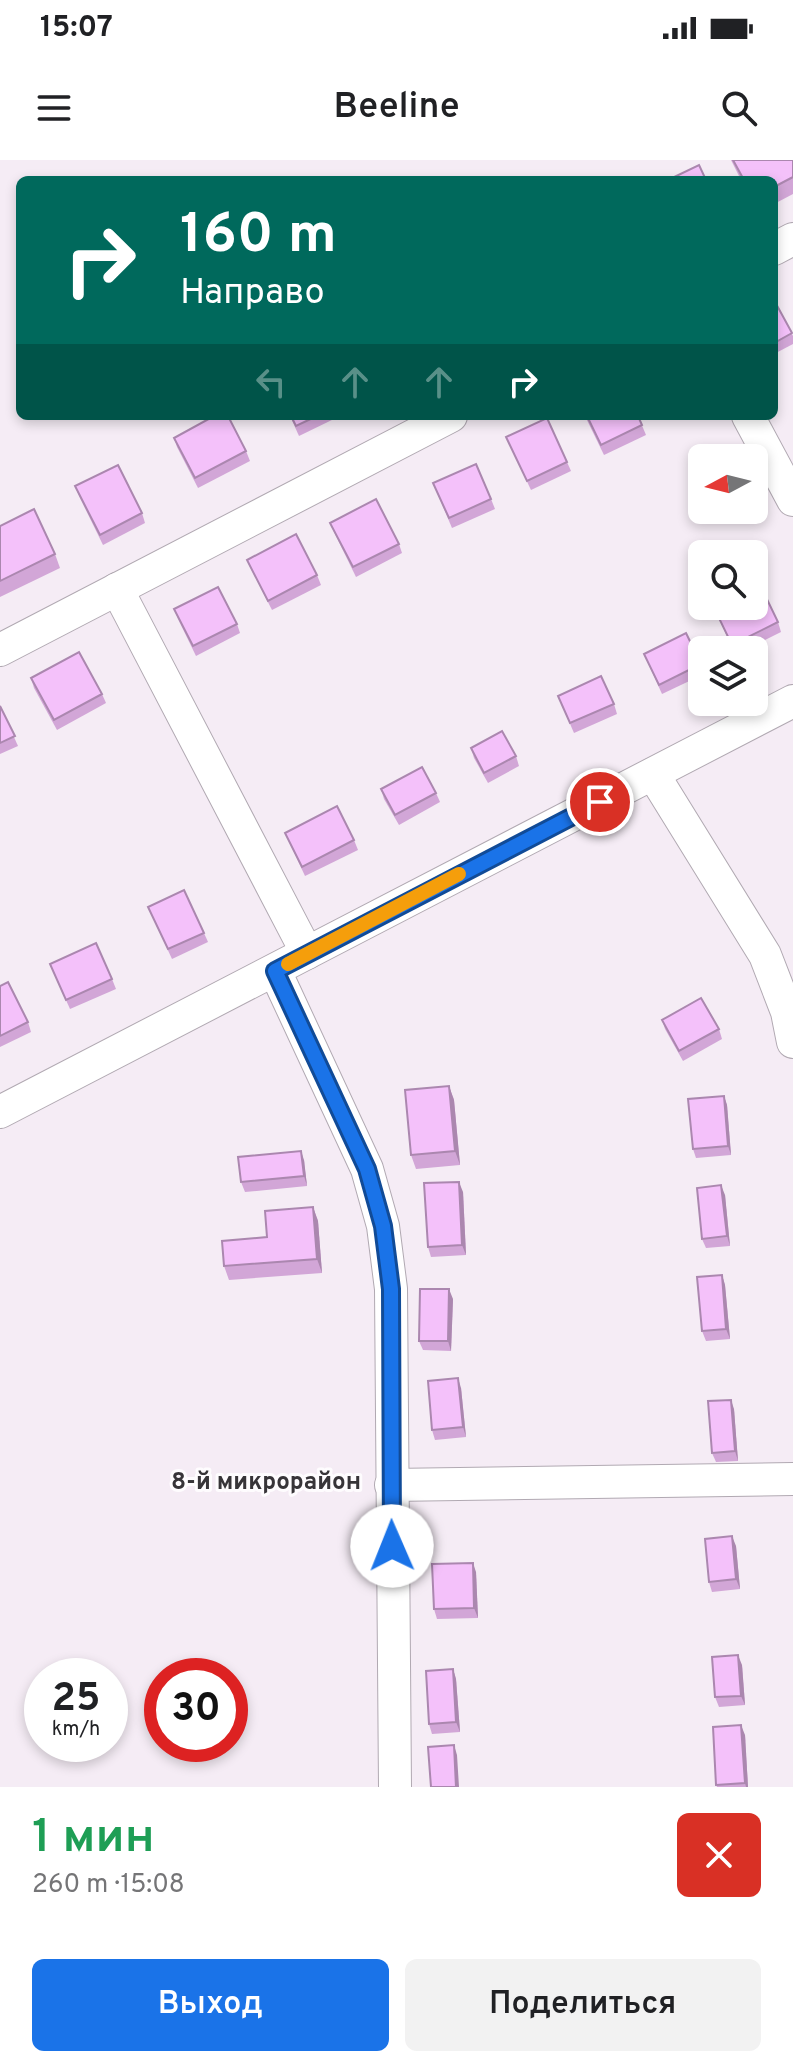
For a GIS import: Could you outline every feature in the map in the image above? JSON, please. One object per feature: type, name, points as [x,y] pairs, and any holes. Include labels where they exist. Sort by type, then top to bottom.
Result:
[{"type":"street","points":[[0,650],[443,420]]},
{"type":"street","points":[[750,420],[793,500]]},
{"type":"street","points":[[117,589],[307,953]]},
{"type":"street","points":[[0,1112],[793,701]]},
{"type":"street","points":[[653,774],[765,955],[787,1012],[793,1042]]},
{"type":"street","points":[[275,971],[367,1169],[383,1226],[391,1289],[395,1787]]},
{"type":"street","points":[[391,1485],[793,1479]]},
{"type":"building","points":[[733,160],[793,160],[793,177],[778,185],[778,176],[742,176]]},
{"type":"building","points":[[699,165],[704,176],[676,176]]},
{"type":"building","points":[[778,307],[792,333],[778,341]]},
{"type":"building","points":[[207,420],[230,420],[246,451],[195,478],[174,438]]},
{"type":"building","points":[[293,420],[309,420],[296,426]]},
{"type":"building","points":[[548,420],[567,462],[527,481],[506,437]]},
{"type":"building","points":[[589,420],[640,420],[642,425],[601,445]]},
{"type":"building","points":[[476,464],[491,499],[449,518],[433,483]]},
{"type":"building","points":[[118,465],[142,513],[100,535],[75,486]]},
{"type":"building","points":[[376,499],[399,544],[353,567],[330,523]]},
{"type":"building","points":[[34,509],[55,554],[0,581],[0,526]]},
{"type":"building","points":[[296,534],[317,575],[268,601],[247,560]]},
{"type":"building","points":[[218,587],[237,624],[193,646],[174,609]]},
{"type":"building","points":[[768,601],[778,622],[750,636],[728,636],[720,620],[768,620]]},
{"type":"building","points":[[686,633],[688,637],[688,670],[659,685],[644,654]]},
{"type":"building","points":[[79,652],[102,694],[54,720],[31,678]]},
{"type":"building","points":[[601,676],[614,704],[570,723],[558,696]]},
{"type":"building","points":[[0,706],[15,736],[0,743]]},
{"type":"building","points":[[502,731],[516,756],[484,773],[471,748]]},
{"type":"building","points":[[422,767],[436,793],[395,815],[381,789]]},
{"type":"building","points":[[337,806],[354,840],[302,867],[285,833]]},
{"type":"building","points":[[184,890],[204,933],[168,949],[148,907]]},
{"type":"building","points":[[96,943],[112,979],[66,1000],[50,964]]},
{"type":"building","points":[[8,982],[28,1022],[0,1036],[0,986]]},
{"type":"building","points":[[701,998],[719,1029],[679,1051],[662,1020]]},
{"type":"building","points":[[449,1086],[455,1151],[411,1155],[405,1090]]},
{"type":"building","points":[[724,1096],[728,1146],[693,1149],[688,1099]]},
{"type":"building","points":[[301,1151],[304,1176],[241,1182],[238,1157]]},
{"type":"building","points":[[459,1182],[462,1245],[428,1247],[424,1183]]},
{"type":"building","points":[[721,1185],[727,1236],[702,1239],[697,1188]]},
{"type":"building","points":[[313,1207],[317,1259],[224,1266],[222,1241],[267,1237],[265,1211]]},
{"type":"building","points":[[722,1275],[726,1329],[702,1331],[697,1277]]},
{"type":"building","points":[[420,1289],[449,1289],[448,1341],[419,1341]]},
{"type":"building","points":[[458,1378],[463,1427],[432,1430],[428,1381]]},
{"type":"building","points":[[731,1400],[735,1451],[712,1453],[708,1401]]},
{"type":"building","points":[[732,1536],[736,1579],[709,1582],[705,1539]]},
{"type":"building","points":[[473,1563],[474,1608],[434,1609],[432,1564]]},
{"type":"building","points":[[738,1655],[741,1696],[715,1697],[712,1657]]},
{"type":"building","points":[[453,1669],[456,1722],[429,1724],[426,1671]]},
{"type":"building","points":[[741,1725],[745,1783],[716,1785],[713,1727]]},
{"type":"building","points":[[454,1745],[456,1787],[431,1787],[428,1747]]},
{"type":"slow traffic","points":[[288,964],[459,874]]},
{"type":"district","name":"8-й микрорайон","points":[[266,1481]]},
{"type":"route","points":[[392,1546],[391,1289],[383,1226],[367,1169],[275,971],[600,802]]}]
